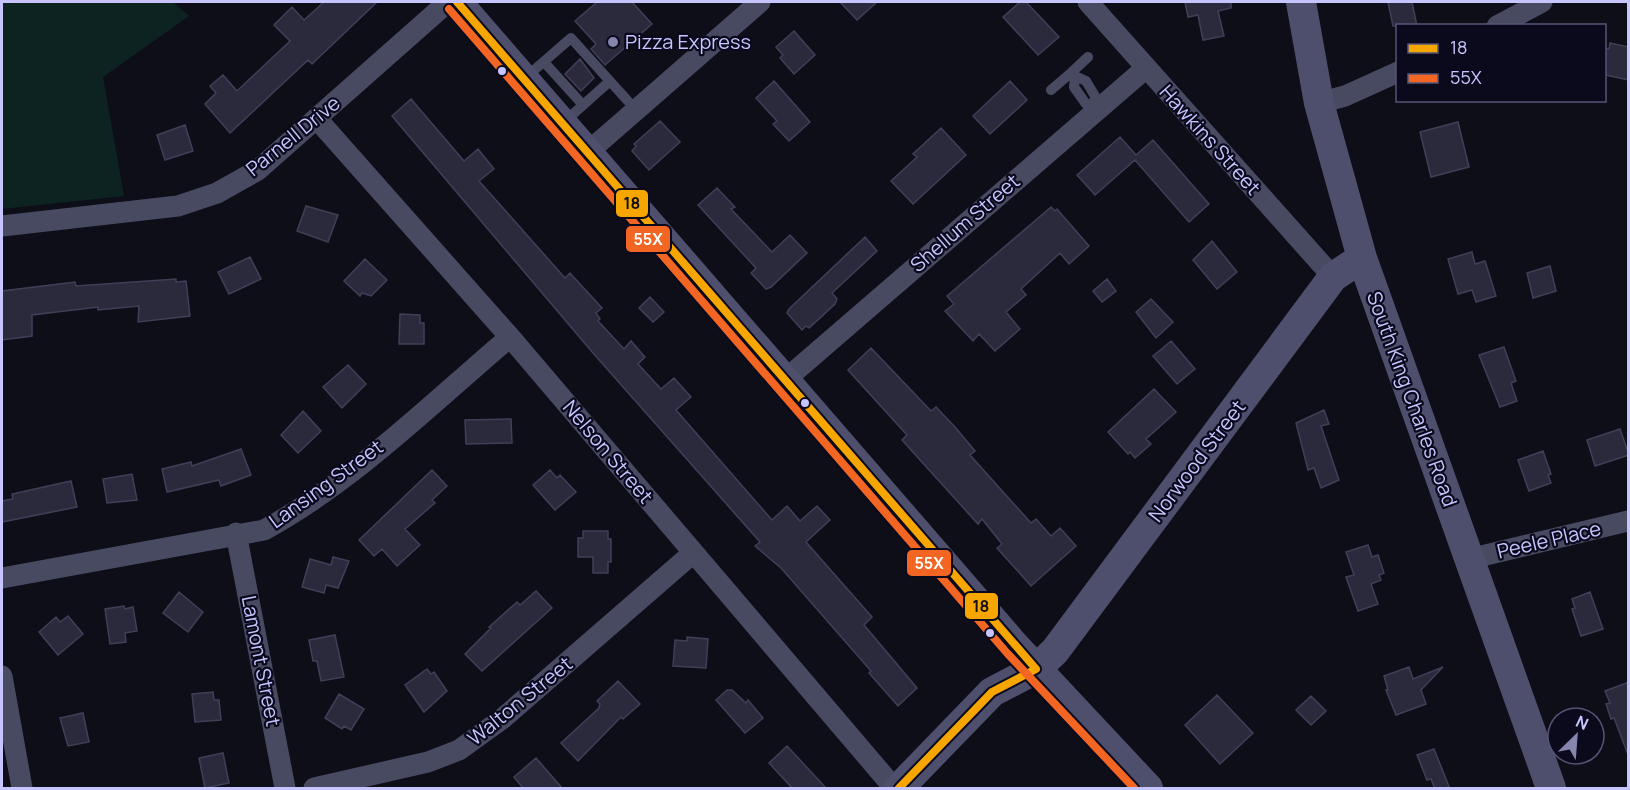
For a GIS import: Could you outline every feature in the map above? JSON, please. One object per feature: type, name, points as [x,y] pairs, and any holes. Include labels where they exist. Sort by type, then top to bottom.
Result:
[{"type":"street","name":"Parnell Drive","points":[[2,226],[178,206],[217,193],[258,170],[448,2]]},
{"type":"street","points":[[457,2],[534,70],[573,114],[588,152],[1036,669],[1148,789]]},
{"type":"street","points":[[588,152],[760,2]]},
{"type":"street","name":"Hawkins Street","points":[[1088,2],[1333,277]]},
{"type":"street","name":"South King Charles Road","points":[[1301,2],[1318,102],[1362,258],[1551,789]]},
{"type":"street","points":[[1501,24],[1542,2]]},
{"type":"street","name":"Shellum Street","points":[[786,379],[1096,106],[1146,68]]},
{"type":"street","points":[[1318,102],[1345,96],[1396,73]]},
{"type":"street","name":"Nelson Street","points":[[317,119],[510,337],[894,789]]},
{"type":"street","name":"Norwood Street","points":[[899,789],[993,692],[1036,669],[1061,644],[1333,277],[1362,258]]},
{"type":"street","name":"Lansing Street","points":[[2,578],[236,533],[264,530],[294,514],[346,476],[510,337]]},
{"type":"street","name":"Peele Place","points":[[1469,559],[1629,521]]},
{"type":"street","name":"Lamont Street","points":[[236,533],[285,789]]},
{"type":"street","name":"Walton Street","points":[[314,789],[428,762],[459,750],[502,719],[693,553]]},
{"type":"street","points":[[2,676],[21,789]]},
{"type":"lane","points":[[534,70],[571,38],[636,110]]},
{"type":"lane","points":[[1051,90],[1073,74],[1088,57]]},
{"type":"lane","points":[[1073,74],[1086,81],[1095,96],[1096,106]]},
{"type":"lane","points":[[573,114],[610,81]]},
{"type":"green space","points":[[2,2],[173,2],[189,16],[103,77],[124,196],[2,209]]},
{"type":"building","points":[[324,2],[377,2],[312,64],[308,60],[230,133],[205,104],[216,93],[210,86],[223,75],[237,91],[290,41],[274,25],[292,7],[304,20]]},
{"type":"building","name":"Pizza Express","points":[[597,2],[632,2],[652,24],[605,65],[591,49],[596,44],[575,21]]},
{"type":"building","points":[[840,2],[877,2],[857,20]]},
{"type":"building","points":[[1020,2],[1026,2],[1059,37],[1038,55],[1003,17]]},
{"type":"building","points":[[1185,2],[1231,2],[1231,8],[1218,11],[1224,36],[1203,40],[1198,15],[1188,17]]},
{"type":"building","points":[[1388,2],[1412,2],[1417,24],[1393,26]]},
{"type":"building","points":[[794,31],[815,55],[794,74],[780,58],[783,55],[776,47]]},
{"type":"building","points":[[1610,43],[1629,47],[1629,80],[1606,75],[1606,48],[1609,49]]},
{"type":"building","points":[[580,59],[594,78],[581,91],[565,74]]},
{"type":"building","points":[[774,81],[810,122],[789,141],[773,124],[777,121],[756,98]]},
{"type":"building","points":[[1010,81],[1027,100],[990,134],[973,116]]},
{"type":"building","points":[[411,99],[464,161],[478,149],[494,169],[479,181],[565,278],[570,273],[602,308],[596,313],[600,319],[598,321],[624,349],[631,341],[645,357],[638,364],[661,389],[674,378],[691,397],[676,410],[772,520],[787,506],[800,521],[817,506],[830,520],[806,542],[872,617],[864,625],[917,688],[898,706],[869,673],[871,671],[781,568],[755,546],[760,542],[593,353],[392,116]]},
{"type":"building","points":[[660,121],[680,142],[649,170],[632,151],[636,146],[634,144]]},
{"type":"building","points":[[1458,122],[1469,167],[1431,177],[1420,132]]},
{"type":"building","points":[[185,125],[193,151],[165,160],[157,135]]},
{"type":"building","points":[[941,128],[966,155],[913,204],[891,181],[917,157],[913,154]]},
{"type":"building","points":[[1120,137],[1136,155],[1153,140],[1209,204],[1189,222],[1135,160],[1095,195],[1077,175]]},
{"type":"building","points":[[717,188],[735,207],[731,209],[772,252],[790,235],[807,253],[771,287],[766,289],[751,273],[756,268],[698,205]]},
{"type":"building","points":[[306,206],[338,215],[328,242],[297,231]]},
{"type":"building","points":[[1051,207],[1055,211],[1057,209],[1089,246],[1069,264],[1060,253],[1021,289],[1026,295],[1006,312],[1020,329],[995,351],[979,334],[973,341],[945,311],[954,304],[947,296]]},
{"type":"building","points":[[865,237],[877,251],[832,293],[837,299],[835,304],[809,328],[806,326],[802,330],[787,313],[789,309]]},
{"type":"building","points":[[1212,241],[1237,272],[1217,289],[1193,260]]},
{"type":"building","points":[[1472,252],[1475,264],[1485,261],[1496,296],[1476,302],[1472,290],[1458,294],[1448,259]]},
{"type":"building","points":[[250,257],[261,279],[229,294],[218,272]]},
{"type":"building","points":[[365,259],[387,280],[371,296],[362,293],[360,296],[344,281]]},
{"type":"building","points":[[1550,266],[1556,291],[1533,298],[1527,273]]},
{"type":"building","points":[[176,279],[176,282],[186,281],[190,316],[138,322],[139,306],[98,310],[98,307],[32,315],[32,336],[2,340],[2,291],[75,282],[76,286]]},
{"type":"building","points":[[1107,279],[1116,291],[1102,302],[1093,291]]},
{"type":"building","points":[[650,297],[664,312],[653,322],[639,308]]},
{"type":"building","points":[[1151,299],[1173,322],[1156,338],[1136,312]]},
{"type":"building","points":[[400,314],[420,315],[420,323],[424,323],[424,344],[399,344]]},
{"type":"building","points":[[1171,341],[1195,369],[1177,384],[1153,356]]},
{"type":"building","points":[[1504,347],[1516,381],[1511,383],[1517,401],[1500,407],[1479,355]]},
{"type":"building","points":[[871,348],[931,411],[936,407],[955,427],[975,451],[970,455],[1031,523],[1036,519],[1051,536],[1060,528],[1076,546],[1031,586],[997,548],[1002,544],[982,519],[978,524],[902,440],[907,435],[848,370]]},
{"type":"building","points":[[348,365],[366,384],[342,408],[323,387]]},
{"type":"building","points":[[1154,389],[1176,412],[1146,439],[1151,444],[1135,458],[1130,452],[1128,454],[1108,432]]},
{"type":"building","points":[[1324,410],[1329,424],[1321,426],[1339,480],[1321,488],[1314,468],[1308,470],[1296,423]]},
{"type":"building","points":[[303,411],[321,431],[298,453],[281,435]]},
{"type":"building","points":[[511,419],[512,443],[466,444],[465,420]]},
{"type":"building","points":[[1620,429],[1629,455],[1595,466],[1587,440]]},
{"type":"building","points":[[241,449],[251,475],[221,486],[219,480],[167,492],[162,469],[191,462],[192,466]]},
{"type":"building","points":[[1543,451],[1551,474],[1548,475],[1551,483],[1529,491],[1518,460]]},
{"type":"building","points":[[432,470],[447,486],[432,500],[435,503],[405,529],[420,545],[397,566],[382,549],[374,556],[359,540]]},
{"type":"building","points":[[550,470],[557,478],[560,475],[576,492],[555,510],[533,485]]},
{"type":"building","points":[[132,474],[137,500],[107,503],[103,479]]},
{"type":"building","points":[[71,481],[77,507],[2,522],[2,501],[13,499],[12,494]]},
{"type":"building","points":[[583,531],[608,531],[608,539],[611,539],[611,562],[608,562],[608,573],[593,573],[593,557],[578,557],[578,538],[583,538]]},
{"type":"building","points":[[1368,545],[1372,557],[1378,555],[1384,573],[1379,575],[1381,580],[1371,584],[1378,604],[1358,611],[1346,577],[1354,575],[1346,552]]},
{"type":"building","points":[[333,557],[349,561],[338,588],[326,585],[324,593],[302,587],[310,559],[331,565]]},
{"type":"building","points":[[536,591],[552,608],[482,671],[465,654],[491,628],[489,627],[517,602],[520,605]]},
{"type":"building","points":[[179,592],[203,612],[188,632],[163,613]]},
{"type":"building","points":[[1590,592],[1603,629],[1581,636],[1572,609],[1575,608],[1572,599]]},
{"type":"building","points":[[124,606],[125,609],[133,607],[137,631],[125,633],[126,642],[110,644],[105,609]]},
{"type":"building","points":[[68,616],[83,634],[58,655],[39,632],[56,617],[60,622]]},
{"type":"building","points":[[335,635],[344,677],[321,681],[317,661],[313,661],[309,640]]},
{"type":"building","points":[[687,637],[708,639],[706,668],[673,666],[675,640],[687,641]]},
{"type":"building","points":[[1409,667],[1413,679],[1443,667],[1421,690],[1426,704],[1396,715],[1386,690],[1388,690],[1384,676]]},
{"type":"building","points":[[427,669],[431,674],[434,672],[447,691],[424,712],[405,685]]},
{"type":"building","points":[[618,681],[640,704],[623,719],[621,717],[578,761],[561,743],[599,708],[600,704],[597,701]]},
{"type":"building","points":[[1629,682],[1629,751],[1627,752],[1614,718],[1611,719],[1606,704],[1610,703],[1605,691]]},
{"type":"building","points":[[727,690],[732,690],[746,703],[748,700],[763,718],[745,733],[716,700]]},
{"type":"building","points":[[213,692],[214,700],[219,700],[221,720],[195,722],[192,694]]},
{"type":"building","points":[[339,694],[364,709],[351,730],[344,726],[342,729],[325,718]]},
{"type":"building","points":[[1217,695],[1253,733],[1220,764],[1185,725]]},
{"type":"building","points":[[1311,696],[1326,711],[1311,725],[1296,710]]},
{"type":"building","points":[[83,713],[89,742],[68,746],[60,718]]},
{"type":"building","points":[[787,746],[827,789],[793,789],[769,763]]},
{"type":"building","points":[[1434,749],[1450,789],[1435,789],[1431,779],[1427,780],[1417,755]]},
{"type":"building","points":[[223,753],[229,783],[205,788],[199,758]]},
{"type":"building","points":[[536,758],[563,789],[524,789],[514,777]]},
{"type":"transit line","name":"18","points":[[457,2],[1036,669],[992,692],[899,788]]},
{"type":"transit line","name":"55X","points":[[449,9],[1007,653],[1134,788]]},
{"type":"place","name":"Pizza Express","points":[[613,42]]}]
